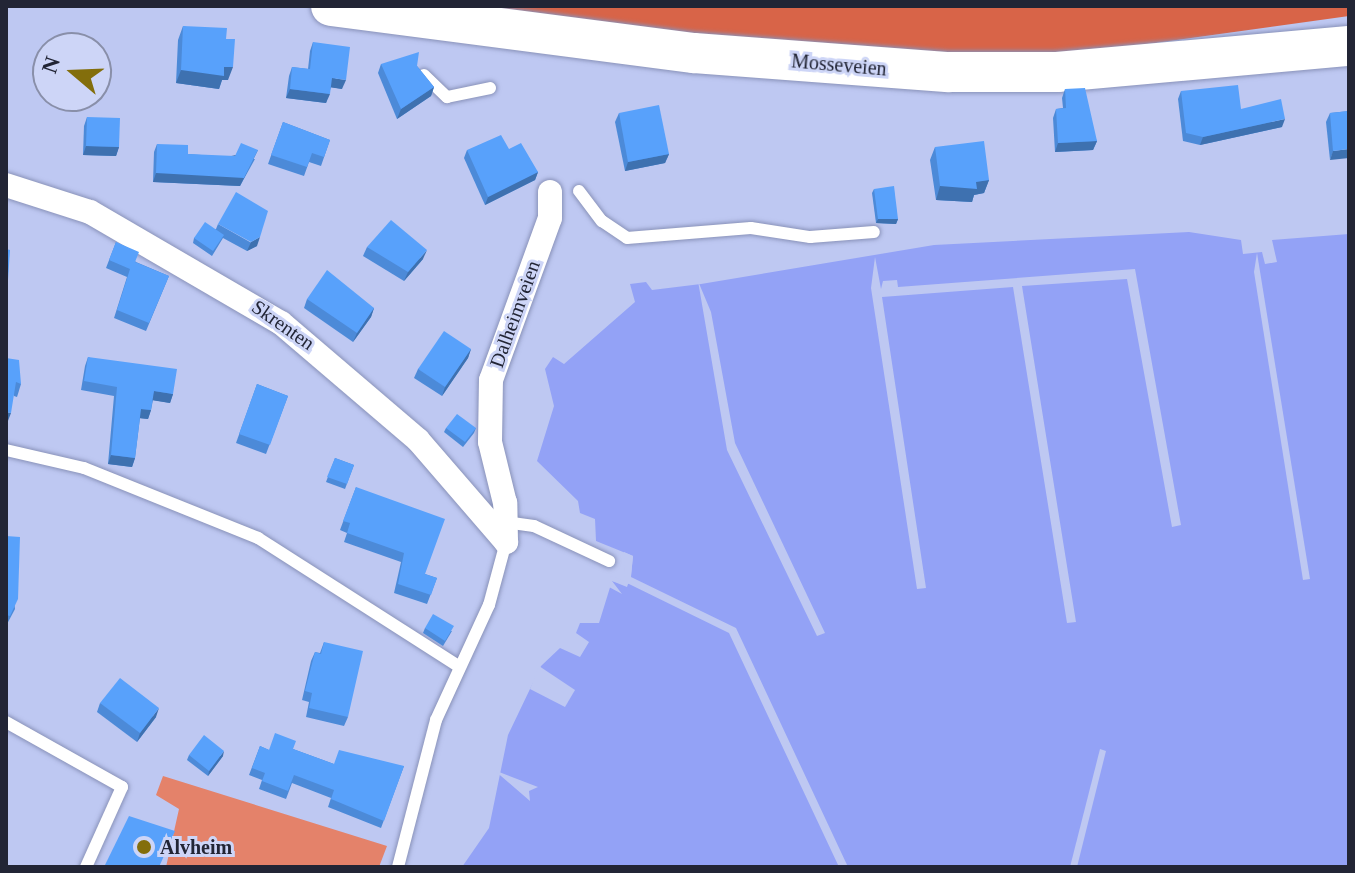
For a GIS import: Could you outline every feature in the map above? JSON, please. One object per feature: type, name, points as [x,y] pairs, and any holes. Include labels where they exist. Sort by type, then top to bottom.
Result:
[{"type":"highway","name":"Mosseveien","points":[[331,6],[694,53],[921,71],[1057,72],[1349,46]]},
{"type":"street","name":"Skrenten","points":[[6,185],[90,212],[281,323],[397,418],[506,532]]},
{"type":"street","name":"Dalheimveien","points":[[506,532],[490,442],[491,380],[550,218],[550,192]]},
{"type":"lane","points":[[422,72],[447,97],[490,88]]},
{"type":"lane","points":[[579,191],[602,221],[627,238],[751,228],[810,237],[874,232]]},
{"type":"lane","points":[[6,450],[84,468],[183,511],[258,538],[458,666]]},
{"type":"lane","points":[[506,532],[534,526],[609,561]]},
{"type":"lane","name":"Dalheimveien","points":[[398,867],[458,666],[489,605],[506,532]]},
{"type":"lane","points":[[6,722],[122,787],[86,867]]},
{"type":"shaded area","points":[[463,6],[1349,6],[1349,16],[1054,57],[883,57]]},
{"type":"shaded area","points":[[163,776],[387,846],[379,867],[166,867],[179,809],[156,795]]},
{"type":"water","points":[[1189,232],[1241,240],[1243,254],[1262,252],[1265,264],[1277,262],[1272,240],[1349,234],[1349,867],[462,867],[489,828],[508,735],[541,666],[560,648],[580,657],[589,642],[576,633],[580,623],[599,623],[612,581],[627,587],[631,575],[633,556],[596,541],[595,519],[580,513],[578,501],[537,461],[554,406],[545,369],[553,357],[564,364],[635,302],[630,284],[646,282],[652,290],[701,284],[934,245]]},
{"type":"pier","points":[[1257,253],[1310,579],[1303,580],[1254,272]]},
{"type":"pier","points":[[875,257],[881,289],[883,281],[897,280],[898,287],[1135,269],[1181,525],[1172,527],[1127,279],[1022,286],[1076,622],[1067,623],[1013,287],[882,297],[926,588],[917,589],[871,288]]},
{"type":"pier","points":[[698,281],[711,312],[735,443],[825,633],[817,636],[727,450]]},
{"type":"pier","points":[[624,552],[633,556],[631,577],[736,628],[848,867],[839,867],[729,633],[629,584],[612,581],[622,594],[609,587],[611,576],[625,581]]},
{"type":"pier","points":[[539,666],[575,690],[565,707],[530,689]]},
{"type":"pier","points":[[1100,749],[1106,751],[1077,867],[1070,867]]},
{"type":"pier","points":[[494,770],[538,787],[529,791],[530,801]]},
{"type":"building","points":[[183,26],[227,28],[226,39],[235,39],[233,67],[224,67],[224,76],[181,70]]},
{"type":"building","points":[[313,42],[350,47],[346,80],[332,78],[330,94],[290,89],[292,67],[310,69]]},
{"type":"building","points":[[419,52],[417,66],[434,87],[401,109],[381,64]]},
{"type":"building","points":[[1238,85],[1241,109],[1281,99],[1285,119],[1203,137],[1186,133],[1181,91]]},
{"type":"building","points":[[1085,88],[1097,141],[1058,143],[1056,109],[1066,108],[1065,89]]},
{"type":"building","points":[[659,105],[669,154],[628,162],[619,113]]},
{"type":"building","points":[[1349,111],[1349,149],[1333,151],[1330,113]]},
{"type":"building","points":[[87,117],[120,118],[119,147],[86,146]]},
{"type":"building","points":[[283,122],[330,140],[324,157],[312,153],[307,167],[271,155]]},
{"type":"building","points":[[501,135],[509,149],[521,143],[538,172],[488,197],[467,150]]},
{"type":"building","points":[[984,141],[989,180],[976,182],[977,189],[940,186],[935,147]]},
{"type":"building","points":[[241,143],[258,150],[244,178],[156,173],[157,144],[188,145],[188,154],[235,156]]},
{"type":"building","points":[[894,186],[898,219],[878,219],[874,189]]},
{"type":"building","points":[[236,192],[268,211],[260,237],[251,242],[218,224]]},
{"type":"building","points":[[391,220],[427,250],[408,272],[367,247]]},
{"type":"building","points":[[205,222],[224,235],[213,251],[194,238]]},
{"type":"building","points":[[116,242],[139,252],[135,262],[169,276],[149,323],[117,310],[130,269],[109,260]]},
{"type":"building","points":[[6,249],[10,250],[6,281]]},
{"type":"building","points":[[327,270],[374,308],[357,333],[307,299]]},
{"type":"building","points":[[444,331],[471,349],[445,387],[418,369]]},
{"type":"building","points":[[88,357],[177,369],[173,394],[154,391],[151,410],[141,409],[135,458],[111,455],[117,387],[84,381]]},
{"type":"building","points":[[6,358],[19,360],[21,384],[16,382],[11,413],[6,412]]},
{"type":"building","points":[[257,384],[288,396],[270,445],[239,434]]},
{"type":"building","points":[[457,414],[476,428],[465,442],[446,428]]},
{"type":"building","points":[[335,458],[354,465],[347,484],[327,477]]},
{"type":"building","points":[[356,487],[445,519],[425,574],[437,578],[431,595],[398,584],[404,553],[347,533],[350,523],[343,521]]},
{"type":"building","points":[[6,536],[20,537],[18,599],[10,616],[6,615]]},
{"type":"building","points":[[433,614],[454,626],[445,641],[425,628]]},
{"type":"building","points":[[324,642],[363,651],[348,717],[309,708],[312,693],[305,691],[315,652],[321,654]]},
{"type":"building","points":[[120,678],[159,708],[140,733],[100,703]]},
{"type":"building","points":[[275,733],[296,741],[293,749],[334,764],[339,750],[404,766],[384,821],[331,799],[334,790],[294,775],[288,791],[262,781],[265,773],[252,768],[260,746],[269,750]]},
{"type":"building","points":[[204,735],[224,751],[209,771],[189,755]]},
{"type":"building","name":"Alvheim","points":[[129,816],[175,831],[159,867],[104,867]]},
{"type":"place","name":"Alvheim","points":[[144,847]]}]
